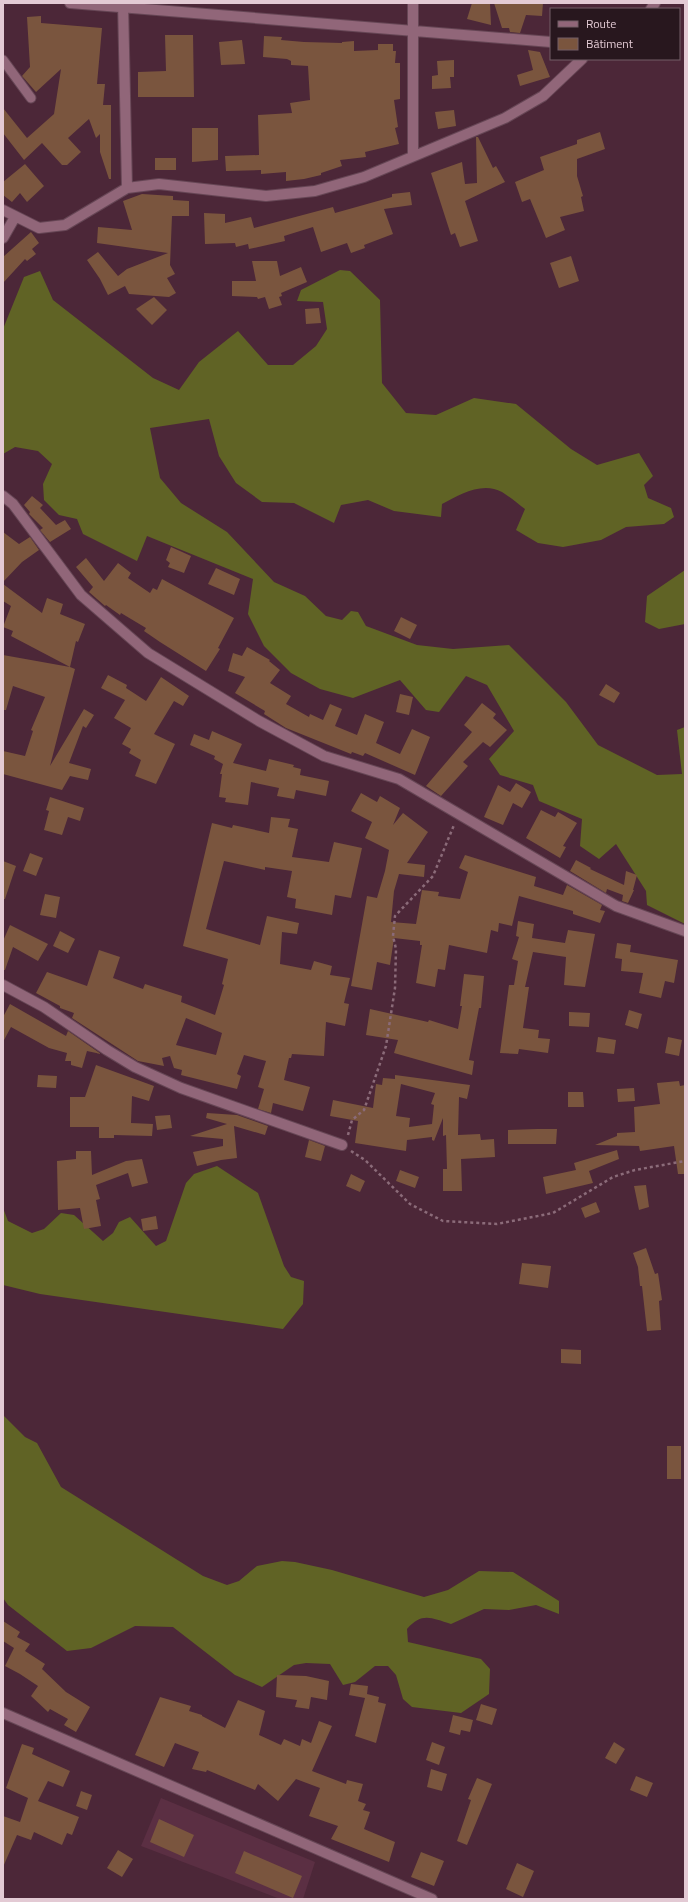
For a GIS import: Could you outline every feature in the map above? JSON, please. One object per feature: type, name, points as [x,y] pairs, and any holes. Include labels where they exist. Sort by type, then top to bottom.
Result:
[{"type":"street","points":[[70,3],[123,5],[550,42]]},
{"type":"street","points":[[413,3],[414,156]]},
{"type":"street","points":[[123,5],[127,188]]},
{"type":"street","points":[[3,210],[40,228],[65,225],[127,188],[159,184],[266,196],[315,190],[364,177],[505,118],[543,96],[581,60]]},
{"type":"street","points":[[3,238],[16,217]]},
{"type":"street","points":[[3,496],[13,504],[81,595],[148,653],[259,721],[324,756],[399,779],[616,906],[685,931]]},
{"type":"street","points":[[3,985],[44,1007],[107,1050],[135,1067],[180,1088],[342,1145]]},
{"type":"street","points":[[3,1712],[432,1899]]},
{"type":"lane","points":[[3,60],[31,98]]},
{"type":"path","points":[[458,814],[433,876],[395,916],[392,936],[396,949],[395,988],[386,1046],[364,1110],[352,1120],[347,1138],[342,1145],[365,1160],[410,1204],[443,1221],[497,1224],[553,1213],[613,1177],[635,1170],[685,1161]]},
{"type":"shaded area","points":[[161,1798],[315,1862],[303,1899],[280,1899],[141,1846]]},
{"type":"green space","points":[[340,270],[350,271],[380,300],[382,383],[406,413],[436,415],[474,398],[516,404],[571,449],[597,465],[639,453],[653,476],[644,485],[648,498],[671,508],[674,517],[664,524],[626,527],[601,540],[563,547],[538,543],[516,530],[525,509],[502,492],[487,488],[471,490],[442,504],[441,517],[394,511],[368,500],[341,505],[334,523],[294,503],[262,502],[236,483],[219,456],[209,419],[150,428],[160,478],[181,503],[227,532],[274,582],[305,596],[326,616],[342,620],[351,611],[358,612],[366,626],[417,645],[453,649],[509,645],[566,702],[598,745],[657,775],[682,774],[677,730],[685,727],[685,924],[647,905],[646,891],[616,844],[599,859],[580,846],[582,819],[539,801],[533,785],[500,775],[489,759],[514,731],[487,685],[466,676],[439,712],[426,710],[400,680],[353,698],[320,689],[291,673],[264,646],[248,614],[253,579],[147,536],[137,561],[83,534],[77,519],[59,515],[44,500],[43,484],[52,464],[38,451],[15,447],[3,454],[3,329],[24,277],[40,271],[53,300],[153,378],[179,390],[199,362],[238,331],[268,365],[293,365],[316,346],[327,329],[323,302],[297,301],[301,290]]},
{"type":"green space","points":[[685,570],[685,624],[659,629],[645,622],[647,596]]},
{"type":"green space","points":[[217,1166],[258,1193],[284,1266],[291,1277],[304,1281],[303,1304],[283,1329],[40,1294],[3,1285],[3,1208],[8,1221],[32,1233],[44,1229],[61,1213],[74,1215],[103,1241],[113,1233],[119,1222],[130,1217],[156,1246],[166,1241],[186,1183],[194,1174]]},
{"type":"green space","points":[[3,1415],[25,1437],[37,1443],[61,1487],[203,1576],[227,1585],[239,1581],[257,1566],[282,1561],[295,1562],[332,1570],[424,1597],[448,1590],[479,1571],[513,1572],[559,1601],[559,1614],[536,1605],[509,1610],[484,1609],[451,1624],[432,1618],[422,1618],[417,1620],[407,1629],[408,1642],[481,1659],[490,1669],[489,1694],[461,1713],[412,1707],[403,1699],[396,1675],[388,1666],[375,1666],[355,1682],[343,1685],[330,1664],[306,1663],[294,1665],[262,1687],[235,1675],[173,1627],[135,1626],[91,1648],[67,1651],[8,1605],[3,1598]]},
{"type":"building","points":[[472,3],[490,3],[491,25],[467,19]]},
{"type":"building","points":[[494,3],[543,3],[542,16],[526,15],[520,33],[510,32],[509,28],[502,28]]},
{"type":"building","points":[[41,16],[41,23],[102,28],[97,84],[105,84],[103,105],[111,105],[111,179],[109,179],[100,152],[100,134],[96,138],[89,119],[68,138],[81,152],[67,165],[62,165],[42,143],[24,160],[3,133],[3,108],[27,138],[54,114],[61,69],[36,92],[22,76],[30,67],[27,17]]},
{"type":"building","points":[[165,35],[193,35],[194,97],[138,97],[138,72],[166,71]]},
{"type":"building","points":[[264,36],[282,37],[281,40],[304,42],[342,43],[354,41],[354,51],[378,50],[378,44],[393,44],[393,51],[396,51],[395,63],[400,63],[400,99],[394,100],[398,127],[395,128],[399,144],[365,152],[366,157],[340,160],[342,166],[321,173],[321,175],[304,179],[286,181],[286,172],[261,174],[261,170],[226,171],[225,156],[259,155],[258,115],[292,113],[290,103],[310,100],[308,66],[291,65],[291,61],[287,59],[263,57]]},
{"type":"building","points":[[242,40],[245,64],[221,65],[219,42]]},
{"type":"building","points":[[528,50],[540,52],[550,77],[520,86],[517,75],[533,70]]},
{"type":"building","points":[[454,60],[454,77],[450,77],[451,88],[432,89],[432,76],[438,75],[437,61]]},
{"type":"building","points":[[454,110],[456,126],[438,129],[435,112]]},
{"type":"building","points":[[192,128],[218,128],[218,160],[192,162]]},
{"type":"building","points":[[600,132],[605,149],[577,159],[577,176],[583,196],[581,197],[584,211],[560,217],[565,230],[546,238],[530,199],[522,202],[515,182],[544,170],[540,157],[577,144],[577,140]]},
{"type":"building","points":[[476,137],[478,137],[493,168],[496,166],[505,182],[465,201],[478,241],[460,247],[455,233],[451,235],[431,173],[462,162],[465,184],[477,183]]},
{"type":"building","points":[[155,158],[176,158],[176,170],[155,170]]},
{"type":"building","points":[[25,164],[44,186],[27,202],[20,193],[12,202],[3,195],[3,182]]},
{"type":"building","points":[[410,192],[412,205],[384,209],[393,234],[364,245],[365,248],[351,253],[347,243],[321,252],[313,227],[284,236],[285,241],[249,249],[248,244],[236,247],[235,243],[205,244],[204,213],[225,214],[225,223],[251,217],[254,228],[333,207],[335,213],[392,197],[392,194]]},
{"type":"building","points":[[142,194],[173,196],[173,200],[189,201],[189,216],[172,216],[170,265],[175,274],[167,278],[176,293],[169,297],[129,294],[125,286],[108,295],[100,279],[87,260],[98,252],[118,276],[127,269],[168,253],[97,243],[98,227],[132,230],[123,201]]},
{"type":"building","points":[[31,232],[39,243],[32,249],[36,254],[27,261],[25,259],[3,283],[3,257]]},
{"type":"building","points":[[571,256],[579,281],[559,288],[550,263]]},
{"type":"building","points":[[252,261],[277,261],[280,276],[301,267],[307,282],[281,293],[282,296],[279,297],[282,305],[269,309],[265,297],[258,299],[257,297],[232,296],[232,281],[256,281]]},
{"type":"building","points":[[154,297],[167,310],[152,325],[136,309]]},
{"type":"building","points":[[319,308],[321,323],[306,324],[305,309]]},
{"type":"building","points":[[32,496],[43,505],[40,508],[56,525],[65,520],[71,529],[50,542],[40,530],[43,528],[29,514],[30,512],[24,505]]},
{"type":"building","points":[[3,532],[19,544],[30,537],[39,550],[22,562],[3,582]]},
{"type":"building","points":[[171,547],[191,556],[184,573],[168,567],[170,563],[166,560]]},
{"type":"building","points":[[86,558],[104,581],[118,563],[131,573],[128,578],[150,593],[153,588],[157,590],[162,579],[234,618],[218,648],[220,649],[206,671],[144,631],[146,628],[121,613],[120,615],[106,605],[105,606],[89,592],[93,587],[76,567]]},
{"type":"building","points":[[216,568],[240,579],[234,595],[208,584]]},
{"type":"building","points":[[3,584],[42,613],[47,598],[63,604],[60,614],[85,624],[78,642],[76,641],[70,667],[11,636],[13,631],[3,627],[11,606],[3,601]]},
{"type":"building","points":[[401,617],[417,625],[410,639],[394,631]]},
{"type":"building","points":[[247,647],[270,660],[269,661],[280,670],[270,683],[291,696],[286,704],[309,717],[310,714],[323,720],[330,704],[342,709],[335,726],[357,735],[365,714],[384,722],[376,743],[400,754],[412,729],[430,737],[415,775],[365,753],[363,756],[352,752],[351,754],[286,728],[264,714],[265,711],[235,693],[245,677],[228,671],[233,653],[242,656]]},
{"type":"building","points":[[3,655],[75,669],[50,766],[84,709],[94,715],[86,728],[83,726],[69,763],[91,769],[88,780],[70,776],[62,790],[3,774],[3,751],[25,756],[33,731],[31,730],[45,697],[13,686],[6,710],[3,710]]},
{"type":"building","points":[[108,675],[127,685],[126,688],[146,701],[161,677],[189,696],[183,706],[174,701],[154,734],[175,744],[156,784],[135,776],[141,760],[129,753],[131,749],[122,744],[131,728],[114,718],[125,700],[101,688]]},
{"type":"building","points":[[606,684],[620,693],[614,703],[599,695]]},
{"type":"building","points":[[400,694],[413,697],[409,715],[396,712]]},
{"type":"building","points":[[482,703],[496,714],[493,718],[507,730],[490,747],[483,742],[463,762],[468,766],[441,796],[426,786],[472,732],[464,725]]},
{"type":"building","points":[[212,731],[242,744],[233,763],[266,771],[269,759],[294,765],[293,767],[301,769],[300,775],[329,781],[326,796],[296,790],[294,799],[277,796],[279,788],[251,782],[248,805],[225,802],[226,798],[219,797],[222,774],[220,774],[223,764],[214,759],[215,756],[190,745],[194,734],[209,740]]},
{"type":"building","points":[[516,783],[531,792],[522,808],[513,803],[503,825],[484,817],[498,785],[510,792]]},
{"type":"building","points":[[361,793],[377,802],[380,796],[400,808],[393,825],[403,813],[428,832],[407,863],[425,865],[424,877],[399,874],[394,891],[391,922],[416,924],[422,890],[439,892],[438,896],[460,899],[468,872],[459,868],[465,855],[536,877],[534,886],[563,895],[567,885],[602,905],[600,910],[605,911],[600,923],[573,914],[573,911],[519,896],[512,926],[499,923],[498,932],[491,930],[487,953],[449,945],[445,970],[438,969],[435,987],[416,983],[422,945],[420,945],[420,941],[394,938],[390,965],[377,962],[372,990],[351,986],[367,896],[377,898],[385,871],[389,850],[365,838],[372,822],[351,811]]},
{"type":"building","points":[[50,797],[84,808],[80,821],[68,817],[62,835],[44,830],[49,811],[46,810]]},
{"type":"building","points":[[541,810],[555,817],[558,812],[577,823],[563,846],[566,847],[560,858],[526,838]]},
{"type":"building","points":[[271,817],[290,819],[288,827],[298,829],[292,857],[329,862],[334,842],[362,848],[351,898],[335,895],[332,915],[295,908],[296,899],[287,897],[292,871],[265,867],[265,870],[224,861],[206,929],[260,945],[267,916],[299,923],[297,934],[282,932],[280,964],[311,970],[314,961],[332,966],[330,975],[350,978],[344,1003],[349,1004],[345,1026],[326,1022],[324,1056],[292,1054],[291,1058],[289,1058],[284,1080],[310,1087],[303,1111],[273,1103],[271,1113],[258,1109],[264,1089],[258,1087],[266,1061],[244,1055],[237,1074],[241,1076],[237,1089],[181,1075],[182,1070],[174,1068],[170,1056],[162,1058],[164,1066],[138,1061],[72,1018],[74,1013],[60,1008],[60,1006],[36,993],[47,972],[87,986],[99,950],[120,957],[113,978],[143,989],[145,984],[182,996],[181,1002],[215,1015],[224,985],[222,984],[228,959],[183,946],[212,823],[232,828],[233,825],[269,833]],"holes":[[[186,1018],[222,1033],[216,1055],[176,1045]]]},
{"type":"building","points":[[30,853],[43,858],[36,876],[23,871]]},
{"type":"building","points":[[576,860],[591,868],[590,869],[624,885],[626,871],[637,875],[634,890],[628,903],[622,901],[623,895],[607,889],[606,893],[570,871]]},
{"type":"building","points":[[3,861],[16,866],[5,899],[3,899]]},
{"type":"building","points":[[45,894],[60,897],[56,918],[40,915]]},
{"type":"building","points":[[518,921],[534,924],[532,938],[565,943],[568,930],[595,934],[585,987],[564,985],[566,957],[533,952],[525,987],[529,987],[523,1028],[539,1030],[538,1038],[550,1039],[548,1053],[519,1049],[518,1054],[500,1053],[509,985],[514,985],[518,961],[512,959],[519,937],[516,936]]},
{"type":"building","points":[[10,925],[48,944],[38,961],[13,947],[5,970],[3,970],[3,941]]},
{"type":"building","points":[[60,931],[75,939],[68,953],[53,946]]},
{"type":"building","points":[[617,943],[631,945],[630,952],[678,960],[674,983],[665,981],[661,998],[639,993],[643,973],[621,971],[622,959],[615,958]]},
{"type":"building","points":[[464,974],[484,976],[481,1008],[479,1008],[469,1060],[474,1061],[472,1075],[394,1053],[398,1040],[366,1035],[370,1009],[428,1022],[429,1020],[458,1029],[462,1006],[460,1006]]},
{"type":"building","points":[[10,1004],[66,1036],[68,1031],[101,1054],[87,1051],[82,1068],[71,1065],[71,1061],[65,1061],[67,1053],[49,1048],[11,1027],[3,1042],[3,1017]]},
{"type":"building","points":[[629,1010],[642,1014],[638,1029],[625,1025]]},
{"type":"building","points":[[569,1012],[590,1013],[589,1027],[569,1026]]},
{"type":"building","points":[[598,1037],[616,1040],[614,1054],[596,1052]]},
{"type":"building","points":[[668,1037],[682,1040],[679,1056],[665,1053]]},
{"type":"building","points":[[96,1065],[154,1086],[149,1101],[132,1096],[131,1123],[153,1124],[152,1136],[114,1135],[114,1138],[99,1138],[99,1127],[70,1127],[70,1097],[85,1097]]},
{"type":"building","points":[[38,1075],[57,1076],[56,1088],[37,1087]]},
{"type":"building","points":[[395,1075],[470,1085],[467,1099],[459,1097],[458,1135],[480,1134],[481,1140],[494,1139],[495,1157],[461,1159],[462,1191],[443,1191],[443,1169],[447,1169],[446,1135],[443,1136],[443,1118],[434,1141],[432,1140],[432,1137],[407,1140],[406,1151],[355,1143],[358,1121],[330,1116],[333,1100],[373,1108],[376,1084],[382,1085],[383,1078],[395,1079]],"holes":[[[401,1084],[435,1093],[431,1104],[434,1105],[432,1124],[409,1127],[410,1118],[396,1116]]]},
{"type":"building","points":[[679,1081],[680,1086],[685,1085],[685,1174],[678,1174],[674,1146],[640,1151],[639,1146],[595,1145],[617,1136],[617,1133],[635,1132],[634,1107],[660,1104],[657,1083]]},
{"type":"building","points":[[634,1088],[635,1101],[618,1102],[617,1089]]},
{"type":"building","points":[[568,1092],[583,1092],[584,1107],[568,1107]]},
{"type":"building","points":[[207,1113],[237,1115],[268,1126],[265,1135],[234,1126],[237,1158],[197,1166],[193,1152],[223,1146],[223,1139],[190,1136],[227,1124],[206,1118]]},
{"type":"building","points":[[170,1115],[172,1128],[157,1130],[155,1116]]},
{"type":"building","points":[[557,1129],[556,1144],[508,1144],[508,1130]]},
{"type":"building","points":[[309,1140],[325,1146],[321,1161],[305,1157]]},
{"type":"building","points":[[617,1150],[619,1159],[589,1171],[593,1183],[546,1194],[543,1177],[576,1170],[574,1163]]},
{"type":"building","points":[[76,1151],[91,1151],[92,1175],[126,1161],[142,1159],[148,1183],[132,1187],[128,1173],[96,1185],[100,1199],[96,1200],[101,1226],[84,1229],[80,1208],[58,1210],[57,1161],[76,1159]]},
{"type":"building","points":[[400,1170],[419,1177],[415,1188],[396,1181]]},
{"type":"building","points":[[351,1174],[365,1181],[360,1192],[346,1186]]},
{"type":"building","points":[[646,1185],[649,1207],[639,1210],[634,1186]]},
{"type":"building","points":[[596,1202],[600,1212],[585,1218],[581,1208]]},
{"type":"building","points":[[156,1216],[158,1229],[143,1231],[141,1219]]},
{"type":"building","points":[[646,1248],[655,1274],[658,1273],[662,1300],[659,1301],[661,1330],[647,1331],[642,1286],[640,1286],[638,1267],[633,1253]]},
{"type":"building","points":[[522,1263],[551,1266],[548,1288],[519,1284]]},
{"type":"building","points":[[561,1349],[581,1350],[581,1364],[561,1363]]},
{"type":"building","points":[[667,1446],[681,1446],[681,1479],[667,1479]]},
{"type":"building","points":[[3,1621],[20,1632],[17,1637],[30,1644],[25,1651],[45,1664],[42,1669],[66,1692],[90,1707],[76,1732],[64,1725],[68,1719],[50,1709],[48,1712],[31,1696],[38,1686],[5,1666],[14,1648],[3,1641]]},
{"type":"building","points":[[277,1675],[306,1676],[329,1681],[327,1700],[311,1697],[309,1709],[295,1707],[297,1700],[276,1697]]},
{"type":"building","points":[[351,1684],[368,1686],[367,1694],[379,1697],[378,1702],[386,1704],[376,1743],[355,1736],[365,1698],[349,1695]]},
{"type":"building","points":[[160,1697],[191,1706],[189,1711],[202,1715],[225,1728],[238,1700],[265,1711],[259,1735],[281,1745],[284,1739],[300,1746],[302,1739],[311,1743],[319,1721],[332,1726],[312,1771],[346,1784],[347,1780],[363,1784],[358,1801],[366,1804],[363,1810],[370,1812],[364,1829],[395,1842],[389,1862],[331,1839],[338,1826],[309,1816],[320,1788],[296,1779],[278,1801],[258,1784],[255,1790],[207,1770],[206,1772],[192,1769],[199,1752],[175,1743],[164,1767],[135,1755]]},
{"type":"building","points":[[481,1704],[497,1709],[492,1725],[476,1720]]},
{"type":"building","points":[[453,1715],[473,1720],[470,1732],[461,1730],[460,1735],[449,1732]]},
{"type":"building","points":[[432,1742],[445,1747],[439,1765],[426,1760]]},
{"type":"building","points":[[614,1742],[625,1749],[616,1764],[605,1758]]},
{"type":"building","points":[[22,1744],[34,1748],[32,1754],[70,1771],[63,1787],[48,1781],[38,1801],[79,1817],[72,1835],[67,1833],[62,1845],[34,1832],[31,1840],[17,1835],[3,1867],[3,1816],[20,1822],[28,1798],[6,1788]]},
{"type":"building","points":[[431,1769],[447,1774],[442,1791],[427,1787]]},
{"type":"building","points":[[636,1776],[653,1783],[647,1797],[630,1790]]},
{"type":"building","points":[[477,1778],[492,1784],[467,1845],[457,1841],[471,1800],[468,1799]]},
{"type":"building","points":[[81,1791],[92,1795],[87,1810],[76,1806]]},
{"type":"building","points":[[159,1819],[194,1835],[184,1857],[150,1842]]},
{"type":"building","points":[[118,1850],[133,1859],[122,1877],[107,1868]]},
{"type":"building","points":[[244,1851],[302,1876],[293,1898],[235,1873]]},
{"type":"building","points":[[421,1852],[444,1861],[434,1886],[411,1877]]},
{"type":"building","points":[[517,1863],[534,1871],[523,1897],[506,1889]]}]
